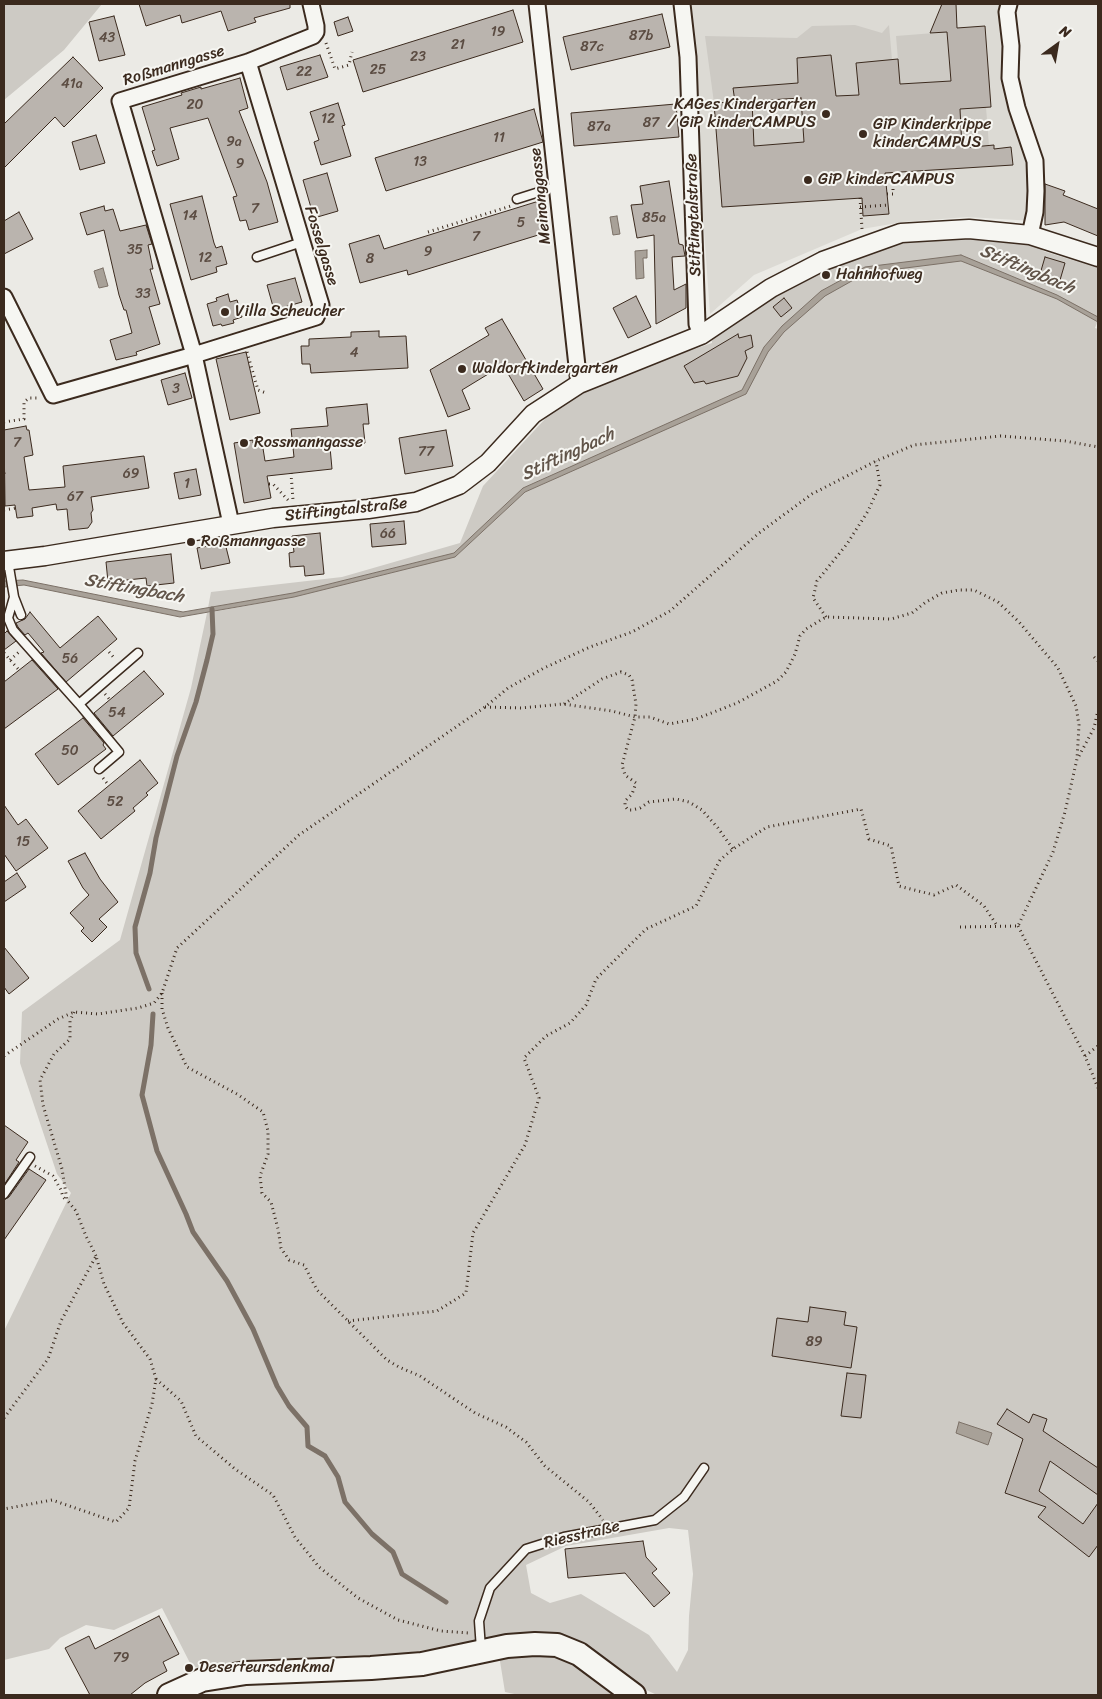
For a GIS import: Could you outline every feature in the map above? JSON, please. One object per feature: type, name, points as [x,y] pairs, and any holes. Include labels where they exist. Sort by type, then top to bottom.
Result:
[{"type":"main road","points":[[168,1695],[202,1680],[246,1672],[371,1668],[422,1664],[480,1643],[507,1646],[557,1645],[580,1654],[634,1695]]},
{"type":"street","name":"Roßmanngasse","points":[[231,524],[194,355],[120,101],[248,62],[315,34],[316,26],[311,4]]},
{"type":"street","name":"Meinonggasse","points":[[537,4],[579,384]]},
{"type":"street","name":"Stiftingtalstraße","points":[[682,4],[688,57],[697,324],[700,335]]},
{"type":"street","points":[[1009,4],[1006,12],[1011,46],[1010,78],[1017,108],[1035,161],[1036,198],[1030,234]]},
{"type":"street","name":"Fosselgasse","points":[[194,355],[311,319],[318,314],[321,305],[248,62]]},
{"type":"street","name":"Stiftingtalstraße","points":[[7,564],[231,524],[416,502],[459,486],[488,463],[533,414],[579,384],[700,335],[771,288],[823,261],[901,233],[969,229],[1030,234],[1098,258]]},
{"type":"street","points":[[4,296],[53,395],[194,355]]},
{"type":"lane","points":[[518,201],[558,186]]},
{"type":"lane","points":[[257,257],[302,242]]},
{"type":"lane","points":[[7,564],[14,596],[22,615]]},
{"type":"lane","points":[[14,596],[8,618],[12,630],[79,704],[119,752],[99,769]]},
{"type":"lane","points":[[79,704],[138,653]]},
{"type":"lane","points":[[4,1194],[30,1158]]},
{"type":"lane","name":"Riesstraße","points":[[480,1643],[479,1621],[490,1588],[526,1549],[564,1537],[654,1520],[684,1498],[704,1468]]},
{"type":"path","points":[[325,39],[335,69],[349,66],[352,52]]},
{"type":"path","points":[[887,194],[893,194],[893,182]]},
{"type":"path","points":[[860,198],[862,229]]},
{"type":"path","points":[[428,232],[518,201]]},
{"type":"path","points":[[860,207],[888,205]]},
{"type":"path","points":[[242,340],[258,390],[266,393]]},
{"type":"path","points":[[4,422],[24,419],[24,402],[29,398],[46,399]]},
{"type":"path","points":[[610,1528],[589,1502],[545,1466],[526,1442],[506,1426],[475,1413],[420,1376],[387,1360],[317,1290],[304,1265],[289,1260],[281,1248],[271,1202],[262,1192],[260,1176],[268,1154],[268,1130],[262,1112],[237,1094],[187,1067],[168,1028],[162,1009],[162,993],[177,948],[299,835],[485,707],[508,688],[544,668],[590,647],[632,632],[670,611],[759,533],[812,494],[876,461],[914,445],[1001,436],[1065,441],[1098,447]]},
{"type":"path","points":[[826,617],[813,598],[816,581],[847,544],[868,511],[880,485],[876,461]]},
{"type":"path","points":[[269,484],[273,484],[289,503],[293,500],[291,473]]},
{"type":"path","points":[[4,510],[16,508]]},
{"type":"path","points":[[485,707],[520,708],[563,704],[635,717],[650,717],[669,724],[696,719],[737,702],[777,681],[786,672],[795,654],[800,636],[806,629],[826,617],[891,619],[912,613],[942,593],[974,590],[998,602],[1019,622],[1058,668],[1076,706],[1079,724],[1077,759],[1065,812],[1053,852],[1018,926]]},
{"type":"path","points":[[4,653],[19,670]]},
{"type":"path","points":[[1094,657],[1098,661]]},
{"type":"path","points":[[563,704],[602,679],[621,672],[628,675],[632,680],[636,704],[635,717],[622,764],[625,774],[636,783],[632,794],[624,806],[628,810],[632,810],[640,808],[649,802],[676,799],[689,802],[702,810],[733,849]]},
{"type":"path","points":[[1077,759],[1094,728],[1098,710]]},
{"type":"path","points":[[348,1321],[437,1311],[466,1293],[472,1234],[525,1145],[539,1098],[524,1058],[546,1036],[570,1023],[586,1005],[596,979],[646,929],[696,906],[720,860],[733,849],[767,827],[861,809],[869,839],[891,846],[899,886],[934,895],[956,885],[984,906],[998,927]]},
{"type":"path","points":[[960,927],[1018,926]]},
{"type":"path","points":[[1018,926],[1085,1056],[1098,1088]]},
{"type":"path","points":[[4,1056],[58,1019],[74,1012],[98,1014],[138,1008],[154,1002],[162,993]]},
{"type":"path","points":[[67,1200],[62,1169],[43,1105],[40,1080],[54,1054],[70,1039],[70,1021],[74,1012]]},
{"type":"path","points":[[1085,1056],[1098,1046]]},
{"type":"path","points":[[4,1509],[52,1500],[116,1522],[129,1508],[136,1461],[152,1404],[156,1379],[150,1359],[123,1323],[104,1284],[96,1256],[76,1211],[63,1197],[53,1176],[40,1170],[30,1158]]},
{"type":"path","points":[[4,1418],[48,1359],[61,1321],[96,1256]]},
{"type":"path","points":[[156,1379],[181,1401],[196,1436],[236,1469],[273,1495],[294,1537],[319,1567],[358,1598],[398,1620],[480,1643]]},
{"type":"shaded area","points":[[4,4],[102,4],[64,50],[4,100]]},
{"type":"shaded area","name":"GiP Kinderkrippe kinderCAMPUS","points":[[691,4],[1001,4],[998,8],[1011,46],[1035,161],[1033,221],[967,217],[903,222],[862,229],[754,275],[710,314],[700,174],[697,77]]},
{"type":"shaded area","points":[[855,25],[882,33],[889,25],[892,60],[859,95],[836,96],[831,55],[797,58],[798,83],[734,88],[735,102],[714,103],[705,36],[797,38],[812,26]]},
{"type":"shaded area","points":[[947,32],[951,81],[900,84],[896,36]]},
{"type":"shaded area","points":[[801,98],[804,142],[754,146],[752,101]]},
{"type":"shaded area","points":[[986,107],[989,146],[962,148],[960,109]]},
{"type":"shaded area","points":[[617,216],[620,234],[613,235],[610,217]]},
{"type":"shaded area","points":[[901,233],[1039,238],[1043,251],[1098,268],[1098,320],[1095,328],[1098,329],[1098,1695],[657,1695],[535,1638],[480,1640],[392,1655],[257,1659],[198,1668],[191,1665],[162,1608],[114,1630],[86,1625],[60,1638],[49,1649],[4,1660],[4,1331],[71,1193],[57,1174],[20,1063],[22,1012],[120,940],[191,688],[207,613],[294,597],[455,557],[525,492],[715,406],[523,488],[454,553],[293,593],[208,608],[211,592],[342,577],[460,543],[483,486],[557,406],[617,376],[712,343],[711,326],[771,288]],"holes":[[[669,1528],[688,1530],[693,1574],[688,1650],[677,1672],[649,1635],[581,1594],[550,1603],[531,1593],[526,1565],[566,1546]]]},
{"type":"shaded area","points":[[647,250],[647,258],[643,258],[644,278],[636,279],[635,251]]},
{"type":"shaded area","name":"Stiftingbach","points":[[961,255],[1057,295],[1098,317],[1098,322],[1057,299],[961,261],[866,273],[825,296],[784,332],[768,352],[746,394],[525,492],[455,557],[294,597],[180,617],[24,585],[4,587],[4,581],[23,580],[183,612],[293,593],[454,553],[523,488],[742,390],[764,347],[782,326],[821,291],[865,267]]},
{"type":"shaded area","points":[[103,268],[108,286],[99,288],[94,271]]},
{"type":"shaded area","points":[[959,1422],[992,1433],[988,1445],[956,1433]]},
{"type":"shaded area","points":[[499,1655],[551,1655],[573,1662],[618,1695],[519,1695],[505,1692]]},
{"type":"building","points":[[139,4],[290,4],[290,8],[254,18],[256,22],[228,31],[221,11],[182,23],[180,15],[146,26]]},
{"type":"building","name":"KAGes Kindergarten / GiP kinderCAMPUS","points":[[942,4],[956,4],[957,28],[985,26],[991,107],[960,109],[962,148],[994,145],[994,149],[1011,147],[1013,165],[885,173],[889,214],[863,216],[862,198],[722,207],[714,103],[735,102],[733,88],[798,83],[797,58],[831,55],[836,96],[859,95],[856,63],[898,59],[900,84],[951,81],[947,32],[930,33]],"holes":[[[801,98],[804,142],[754,146],[752,101]]]},
{"type":"building","points":[[513,10],[523,42],[363,92],[353,60]]},
{"type":"building","points":[[662,14],[670,47],[571,70],[563,37]]},
{"type":"building","points":[[114,16],[125,55],[99,61],[89,22]]},
{"type":"building","points":[[348,17],[353,31],[338,36],[334,22]]},
{"type":"building","points":[[320,55],[328,77],[287,90],[280,67]]},
{"type":"building","points":[[73,57],[103,88],[64,127],[55,117],[4,168],[4,124]]},
{"type":"building","points":[[240,78],[248,108],[239,111],[267,182],[278,222],[249,230],[246,220],[240,221],[233,197],[237,196],[208,118],[170,128],[179,159],[157,166],[152,151],[155,150],[142,107],[201,87],[201,89]]},
{"type":"building","points":[[338,103],[345,125],[342,126],[351,156],[321,165],[314,142],[319,140],[310,112]]},
{"type":"building","points":[[676,104],[679,137],[574,146],[571,113]]},
{"type":"building","points":[[534,109],[543,142],[386,191],[375,158]]},
{"type":"building","points":[[96,135],[105,163],[80,170],[72,142]]},
{"type":"building","points":[[327,173],[338,211],[314,218],[303,180]]},
{"type":"building","points":[[669,181],[679,244],[683,245],[685,256],[672,257],[674,290],[686,284],[686,308],[656,324],[654,235],[637,238],[631,205],[643,204],[640,186]]},
{"type":"building","points":[[1045,184],[1065,191],[1063,195],[1098,209],[1098,236],[1064,222],[1045,225]]},
{"type":"building","points":[[202,196],[214,243],[216,248],[222,246],[227,264],[216,267],[217,272],[191,280],[170,204]]},
{"type":"building","points":[[539,201],[548,232],[408,275],[407,270],[360,283],[349,244],[379,235],[384,249]]},
{"type":"building","points":[[104,206],[105,211],[113,209],[120,231],[146,225],[152,244],[148,245],[153,269],[150,269],[160,304],[149,307],[160,344],[136,352],[137,355],[116,360],[110,340],[132,333],[126,310],[124,310],[119,295],[104,230],[87,235],[80,213]]},
{"type":"building","points":[[19,212],[33,239],[4,254],[4,221]]},
{"type":"building","points":[[1045,257],[1065,263],[1058,287],[1038,281]]},
{"type":"building","points":[[295,278],[302,302],[274,310],[267,285]]},
{"type":"building","name":"Villa Scheucher","points":[[228,294],[230,302],[237,300],[242,317],[233,320],[234,323],[213,326],[207,304],[217,301],[216,298]]},
{"type":"building","points":[[636,296],[651,327],[628,338],[613,308]]},
{"type":"building","points":[[784,298],[792,308],[781,317],[773,307]]},
{"type":"building","points":[[502,319],[543,389],[524,401],[503,365],[462,390],[470,409],[448,417],[430,370],[489,335],[485,328]]},
{"type":"building","points":[[379,331],[379,337],[406,336],[408,368],[311,373],[310,364],[302,364],[301,346],[309,346],[309,339],[351,337],[351,332]]},
{"type":"building","points":[[738,334],[739,338],[751,335],[753,347],[745,351],[747,358],[738,376],[706,384],[704,381],[694,383],[684,366]]},
{"type":"building","points":[[246,352],[260,413],[230,420],[216,359]]},
{"type":"building","points":[[185,373],[192,398],[168,405],[161,380]]},
{"type":"building","points":[[367,404],[369,424],[363,424],[365,443],[330,447],[332,469],[267,476],[271,498],[244,503],[234,443],[253,440],[253,443],[262,442],[265,461],[294,457],[291,429],[328,426],[326,408]]},
{"type":"building","points":[[26,426],[27,430],[29,430],[33,455],[24,457],[29,490],[65,487],[63,466],[144,456],[149,488],[91,497],[92,522],[88,528],[69,530],[67,509],[57,510],[56,504],[32,508],[33,516],[17,518],[15,505],[5,506],[4,430]]},
{"type":"building","points":[[446,430],[453,466],[405,474],[399,438]]},
{"type":"building","points":[[196,469],[201,495],[179,499],[174,473]]},
{"type":"building","points":[[404,521],[406,544],[372,547],[370,524]]},
{"type":"building","points":[[320,533],[324,574],[305,576],[304,566],[290,567],[289,553],[294,552],[292,536]]},
{"type":"building","points":[[225,543],[230,563],[201,569],[197,548]]},
{"type":"building","points":[[171,554],[174,583],[147,586],[146,578],[108,582],[106,562]]},
{"type":"building","points":[[30,612],[60,648],[98,616],[117,639],[66,682],[41,653],[44,652],[28,633],[25,635],[18,627],[16,623],[25,619]]},
{"type":"building","points":[[7,631],[16,641],[4,650],[4,634]]},
{"type":"building","points":[[32,660],[58,689],[4,729],[4,682]]},
{"type":"building","points":[[144,671],[164,694],[113,736],[94,713]]},
{"type":"building","points":[[83,718],[104,743],[103,745],[106,749],[58,785],[35,754]]},
{"type":"building","points":[[140,760],[158,783],[133,808],[135,811],[101,839],[78,811]]},
{"type":"building","points":[[4,805],[18,825],[26,819],[48,848],[16,871],[4,854]]},
{"type":"building","points":[[85,853],[100,879],[118,902],[99,919],[107,927],[92,942],[81,931],[84,928],[70,913],[89,895],[68,861]]},
{"type":"building","points":[[17,873],[26,887],[4,902],[4,882]]},
{"type":"building","points":[[4,947],[29,978],[9,994],[4,987]]},
{"type":"building","points":[[4,1125],[28,1142],[16,1160],[19,1162],[4,1185]]},
{"type":"building","points":[[29,1169],[46,1180],[4,1240],[4,1200],[9,1197]]},
{"type":"building","points":[[810,1307],[846,1312],[844,1325],[857,1327],[851,1368],[772,1356],[777,1318],[808,1322]]},
{"type":"building","points":[[847,1373],[866,1375],[861,1418],[841,1416]]},
{"type":"building","points":[[1007,1409],[1029,1423],[1033,1414],[1047,1419],[1043,1431],[1098,1468],[1098,1495],[1050,1461],[1039,1491],[1083,1524],[1098,1503],[1098,1545],[1089,1557],[1038,1517],[1046,1507],[1005,1493],[1023,1439],[997,1424]]},
{"type":"building","points":[[643,1541],[646,1557],[657,1569],[652,1573],[670,1593],[654,1607],[625,1573],[568,1578],[565,1549]]},
{"type":"building","points":[[159,1616],[179,1654],[163,1662],[167,1671],[145,1683],[130,1695],[90,1695],[65,1648],[89,1636],[95,1649]]},
{"type":"waterway","points":[[149,989],[136,953],[135,927],[150,873],[156,838],[177,756],[196,702],[207,660],[213,634],[212,609]]},
{"type":"waterway","points":[[153,1014],[151,1045],[142,1095],[157,1151],[193,1232],[227,1281],[253,1329],[277,1386],[289,1406],[307,1427],[308,1446],[325,1456],[338,1477],[345,1502],[372,1534],[393,1552],[402,1574],[446,1602]]},
{"type":"place","name":"KAGes Kindergarten / GiP kinderCAMPUS","points":[[826,114]]},
{"type":"place","name":"GiP Kinderkrippe kinderCAMPUS","points":[[863,134]]},
{"type":"place","name":"GiP kinderCAMPUS","points":[[808,180]]},
{"type":"place","name":"Hahnhofweg","points":[[826,275]]},
{"type":"place","name":"Villa Scheucher","points":[[225,312]]},
{"type":"place","name":"Waldorfkindergarten","points":[[462,369]]},
{"type":"place","name":"Rossmanngasse","points":[[244,443]]},
{"type":"place","name":"Roßmanngasse","points":[[191,542]]},
{"type":"place","name":"Deserteursdenkmal","points":[[189,1668]]}]
